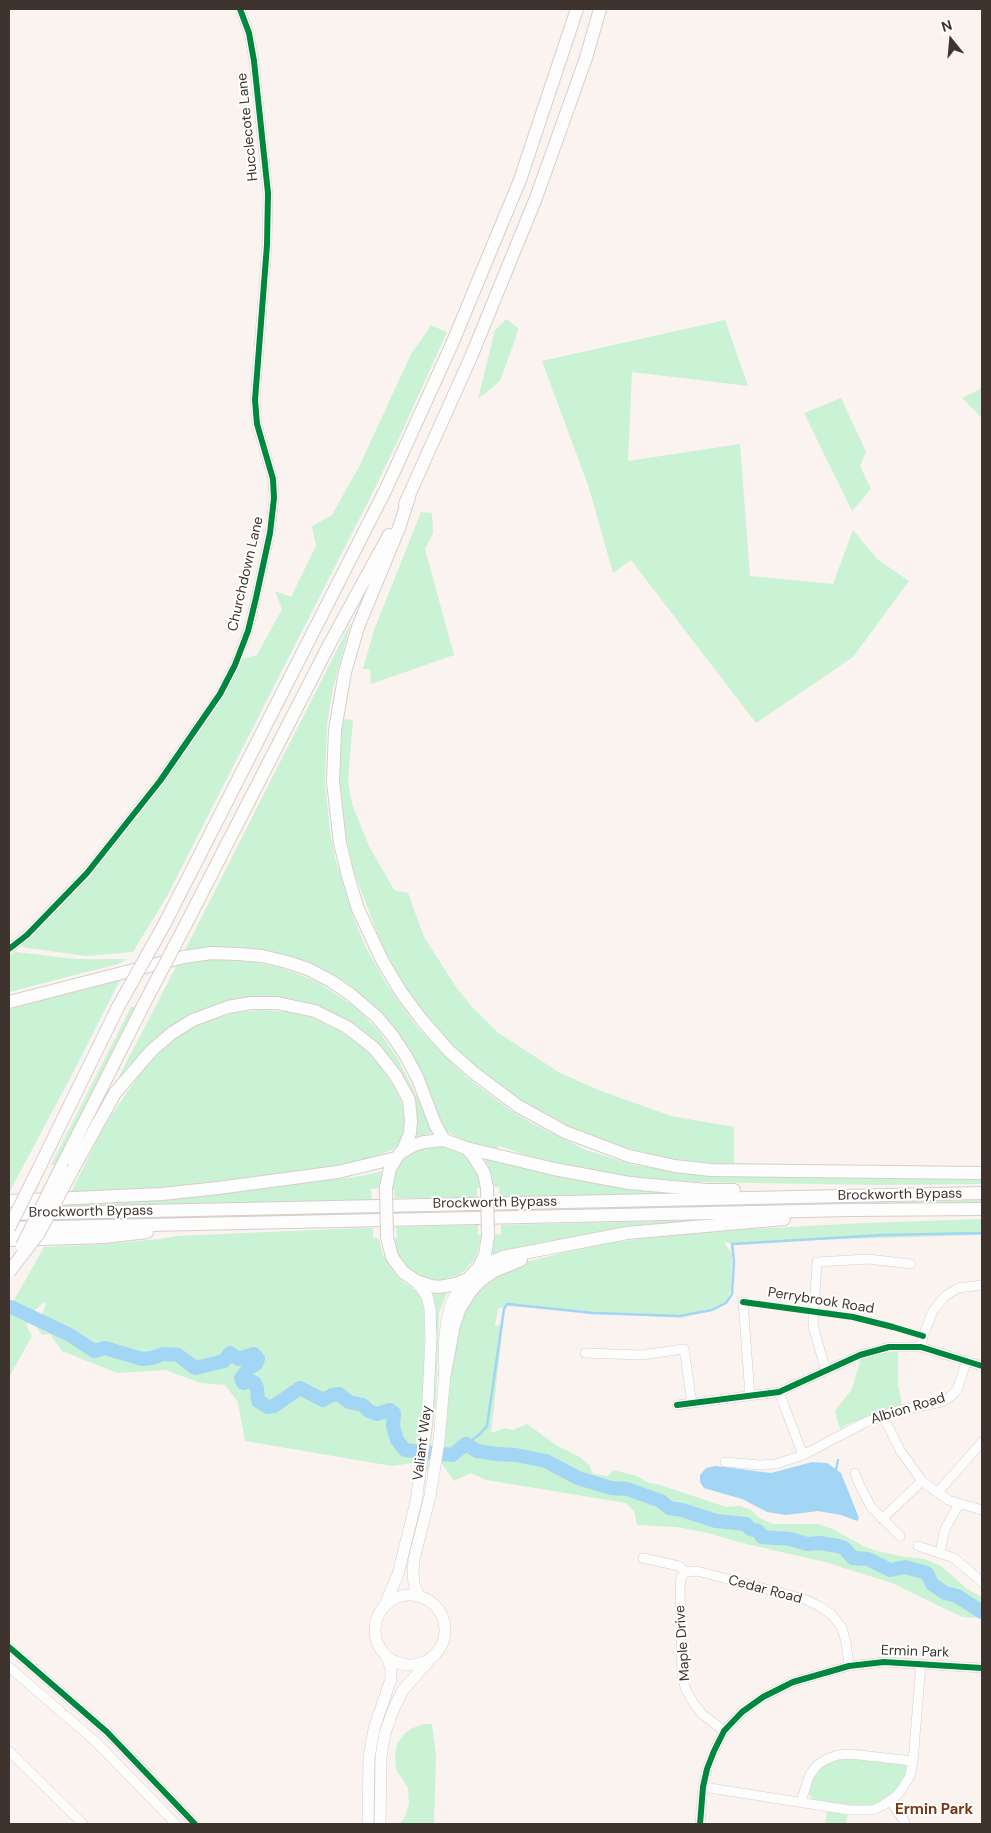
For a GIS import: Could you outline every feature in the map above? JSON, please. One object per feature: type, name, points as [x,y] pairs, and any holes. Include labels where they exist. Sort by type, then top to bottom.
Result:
[{"type":"highway","points":[[9,1223],[39,1168],[118,1007],[164,926],[386,489],[452,344],[520,180],[577,9]]},
{"type":"highway","points":[[68,1168],[145,1002],[329,645],[409,498],[471,357],[536,198],[586,58],[600,9]]},
{"type":"highway","points":[[409,498],[399,528],[358,627],[347,665],[335,730],[333,782],[335,815],[340,843],[358,909],[383,962],[421,1020],[448,1050],[474,1073],[518,1106],[565,1132],[629,1156],[675,1166],[711,1170],[982,1173]]},
{"type":"highway","points":[[9,1002],[184,957],[211,953],[262,956],[287,962],[308,969],[350,994],[377,1018],[392,1035],[418,1079],[435,1124],[444,1140]]},
{"type":"highway","points":[[9,1273],[68,1168],[116,1093],[152,1050],[172,1033],[192,1020],[228,1007],[250,1003],[277,1003],[315,1011],[347,1027],[374,1048],[393,1071],[408,1100],[412,1120],[409,1136],[388,1175],[386,1188],[387,1237],[395,1263],[403,1272],[416,1281],[431,1286],[439,1287],[456,1284],[468,1279],[479,1267],[485,1255],[488,1236],[487,1188],[480,1165],[466,1148]]},
{"type":"highway","points":[[9,1201],[119,1197],[200,1190],[338,1172],[400,1154],[424,1142],[444,1140],[466,1148],[592,1177],[661,1186],[706,1190],[933,1194]]},
{"type":"highway","name":"Brockworth Bypass","points":[[9,1223],[982,1193]]},
{"type":"highway","name":"Brockworth Bypass","points":[[9,1223],[227,1223],[982,1209]]},
{"type":"highway","points":[[479,1267],[503,1257],[627,1233],[658,1229],[931,1210]]},
{"type":"highway","points":[[9,1240],[104,1237],[227,1223]]},
{"type":"highway","points":[[445,1373],[454,1324],[460,1308],[470,1292],[481,1280],[511,1263],[566,1245]]},
{"type":"main road","name":"Valiant Way","points":[[418,1595],[414,1584],[414,1558],[430,1496],[439,1441],[445,1373],[444,1345],[447,1319],[457,1292],[468,1279]]},
{"type":"main road","name":"Valiant Way","points":[[386,1605],[396,1581],[414,1511],[425,1437],[430,1374],[430,1309],[427,1296],[416,1281]]},
{"type":"main road","points":[[368,1824],[369,1758],[374,1729],[391,1679],[391,1668],[387,1657],[380,1648],[375,1631],[378,1614],[395,1598],[406,1595],[418,1595],[434,1604],[444,1618],[446,1629],[444,1641],[439,1651],[403,1690],[385,1733],[380,1765],[380,1824]]},
{"type":"main road","points":[[387,1657],[397,1663],[408,1666],[420,1664],[431,1659]]},
{"type":"street","name":"Hucclecote Lane","points":[[240,9],[249,33],[254,61],[268,193],[267,245]]},
{"type":"street","name":"Churchdown Lane","points":[[9,949],[27,936],[87,873],[160,781],[220,694],[235,665],[248,631],[264,564],[274,498],[273,479],[257,424],[255,400],[267,245]]},
{"type":"street","points":[[826,1371],[813,1326],[817,1262],[868,1259],[911,1264]]},
{"type":"street","points":[[921,1346],[933,1311],[945,1296],[958,1288],[982,1284]]},
{"type":"street","points":[[743,1302],[750,1395]]},
{"type":"street","points":[[677,1405],[779,1392],[860,1355],[889,1347],[921,1346],[982,1366]]},
{"type":"street","points":[[585,1353],[642,1355],[684,1349],[692,1403]]},
{"type":"street","name":"Albion Road","points":[[725,1462],[760,1465],[776,1464],[803,1455],[866,1422],[901,1410],[942,1402],[957,1390],[966,1360]]},
{"type":"street","points":[[779,1392],[803,1455]]},
{"type":"street","points":[[883,1416],[900,1450],[922,1480],[948,1500],[982,1510]]},
{"type":"street","points":[[938,1492],[982,1442]]},
{"type":"street","points":[[856,1473],[868,1501],[882,1519],[900,1536]]},
{"type":"street","points":[[882,1519],[922,1480]]},
{"type":"street","points":[[940,1552],[945,1530],[959,1504]]},
{"type":"street","points":[[918,1546],[954,1558],[982,1582]]},
{"type":"street","name":"Cedar Road","points":[[643,1558],[679,1566],[686,1572],[697,1571],[804,1599],[819,1606],[832,1615],[842,1628],[849,1666]]},
{"type":"street","name":"Maple Drive","points":[[686,1572],[681,1577],[680,1587],[682,1676],[686,1690],[702,1714],[724,1731]]},
{"type":"street","points":[[9,1647],[107,1732],[195,1824]]},
{"type":"street","name":"Ermin Park","points":[[700,1824],[703,1787],[707,1769],[724,1731],[742,1712],[778,1690],[793,1682],[849,1666],[884,1662],[982,1668]]},
{"type":"street","points":[[703,1787],[862,1811],[872,1810],[890,1801],[902,1789],[910,1776],[913,1761],[921,1664]]},
{"type":"street","points":[[9,1667],[95,1741],[176,1824]]},
{"type":"street","points":[[9,1751],[83,1824]]},
{"type":"street","points":[[801,1802],[809,1776],[817,1765],[827,1759],[838,1755],[850,1754],[913,1761]]},
{"type":"street","points":[[890,1801],[905,1822]]},
{"type":"green space","points":[[506,319],[518,328],[516,337],[500,381],[478,399],[495,330]]},
{"type":"green space","points":[[725,320],[748,386],[632,372],[628,461],[740,444],[750,576],[833,584],[853,530],[877,559],[909,581],[853,657],[756,723],[631,560],[613,573],[589,488],[542,361]]},
{"type":"green space","points":[[430,325],[447,332],[400,436],[167,896],[133,952],[86,956],[21,947],[103,860],[158,788],[242,659],[257,655],[282,609],[275,591],[291,597],[316,546],[312,526],[332,515],[360,465],[411,354]]},
{"type":"green space","points":[[982,388],[982,418],[962,398]]},
{"type":"green space","points":[[841,398],[866,452],[860,466],[871,489],[852,511],[804,413]]},
{"type":"green space","points":[[421,512],[432,513],[433,533],[425,549],[454,655],[371,684],[370,669],[363,669],[374,630]]},
{"type":"green space","points":[[351,622],[333,688],[327,724],[325,783],[335,858],[354,919],[366,948],[386,983],[416,1026],[465,1076],[510,1110],[533,1124],[586,1150],[634,1165],[699,1175],[982,1179],[982,1184],[876,1185],[694,1182],[628,1177],[573,1167],[499,1146],[494,1151],[462,1140],[446,1131],[391,1027],[278,954],[253,949],[226,947],[185,950]]},
{"type":"green space","points":[[342,719],[353,720],[348,781],[352,804],[369,846],[394,890],[408,893],[424,937],[456,987],[472,1007],[497,1032],[560,1073],[601,1091],[671,1116],[734,1127],[734,1165],[701,1164],[670,1159],[614,1145],[561,1125],[511,1095],[465,1059],[431,1022],[402,983],[381,943],[354,872],[339,803],[337,772]]},
{"type":"green space","points":[[16,952],[75,959],[127,959],[118,964],[9,992],[9,956]]},
{"type":"green space","points":[[226,959],[255,962],[282,968],[319,983],[355,1007],[379,1031],[399,1061],[419,1101],[421,1101],[432,1133],[415,1137],[415,1121],[377,1047],[295,1002],[206,1011],[114,1086],[177,965],[199,960]]},
{"type":"green space","points":[[120,980],[78,1063],[9,1193],[9,1009]]},
{"type":"green space","points":[[131,1007],[136,1007],[56,1165],[51,1165]]},
{"type":"green space","points":[[259,1010],[289,1012],[313,1018],[341,1032],[360,1045],[377,1061],[400,1099],[404,1122],[408,1124],[401,1143],[394,1149],[379,1155],[341,1167],[209,1185],[70,1194],[104,1126],[140,1073],[160,1052],[182,1033],[209,1019]]},
{"type":"green space","points":[[438,1146],[457,1150],[471,1162],[478,1175],[480,1188],[477,1188],[477,1198],[395,1198],[392,1187],[395,1175],[402,1161],[409,1154],[419,1149]]},
{"type":"green space","points":[[484,1157],[702,1193],[500,1198],[499,1187],[494,1187]]},
{"type":"green space","points":[[382,1171],[379,1188],[371,1189],[372,1200],[63,1207],[63,1204],[161,1200],[362,1176]]},
{"type":"green space","points":[[982,1200],[982,1202],[500,1212],[500,1209]]},
{"type":"green space","points":[[373,1212],[372,1216],[53,1221],[55,1219]]},
{"type":"green space","points":[[982,1219],[982,1235],[732,1244],[724,1242],[732,1254],[731,1289],[726,1303],[701,1313],[679,1318],[507,1306],[498,1309],[495,1326],[503,1324],[491,1433],[505,1428],[513,1430],[527,1424],[556,1445],[578,1456],[589,1465],[593,1474],[608,1476],[613,1470],[637,1476],[648,1483],[657,1484],[726,1507],[740,1506],[751,1510],[759,1518],[773,1524],[818,1524],[833,1529],[863,1546],[877,1551],[925,1559],[941,1566],[967,1589],[982,1597],[982,1618],[962,1617],[892,1583],[825,1562],[742,1543],[708,1533],[677,1527],[637,1525],[634,1511],[626,1503],[486,1480],[471,1473],[454,1481],[440,1461],[444,1411],[461,1313],[474,1292],[488,1280],[526,1262],[599,1244],[682,1234],[866,1223]]},
{"type":"green space","points":[[698,1220],[698,1223],[541,1245],[490,1255],[494,1244],[494,1235],[501,1234],[501,1225]]},
{"type":"green space","points":[[478,1225],[478,1235],[482,1235],[475,1259],[457,1276],[439,1280],[420,1277],[408,1270],[400,1262],[392,1238],[397,1238],[396,1227]]},
{"type":"green space","points":[[373,1228],[373,1237],[379,1239],[383,1255],[390,1267],[403,1282],[416,1290],[422,1297],[425,1305],[424,1390],[420,1442],[417,1442],[413,1463],[392,1466],[245,1441],[238,1402],[225,1385],[201,1383],[165,1370],[117,1373],[62,1351],[50,1334],[42,1335],[37,1328],[46,1304],[44,1302],[33,1312],[26,1311],[24,1315],[28,1318],[27,1327],[32,1336],[9,1377],[9,1309],[44,1247],[105,1244],[177,1236]]},
{"type":"green space","points":[[448,1290],[439,1313],[436,1400],[428,1469],[423,1476],[430,1291]]},
{"type":"green space","points":[[898,1349],[898,1385],[902,1405],[848,1424],[840,1429],[835,1411],[852,1389],[861,1358]]},
{"type":"green space","points":[[424,1724],[432,1724],[436,1756],[434,1824],[398,1824],[404,1819],[409,1804],[408,1788],[396,1769],[395,1755],[397,1744],[405,1733]]},
{"type":"green space","points":[[843,1757],[904,1764],[906,1766],[906,1773],[891,1795],[875,1804],[859,1806],[813,1800],[808,1793],[810,1782],[821,1766]]},
{"type":"green space","points":[[827,1811],[847,1815],[846,1824],[825,1824]]},
{"type":"water","points":[[812,1462],[827,1463],[841,1473],[859,1518],[857,1521],[841,1515],[818,1511],[786,1515],[767,1512],[742,1499],[704,1488],[700,1482],[700,1475],[706,1468],[716,1466],[771,1473]]},
{"type":"waterway","points":[[466,1444],[480,1434],[487,1426],[504,1309],[507,1304],[593,1313],[680,1316],[712,1310],[726,1303],[732,1294],[734,1261],[732,1244],[883,1235],[982,1233]]},
{"type":"waterway","points":[[11,1307],[70,1335],[94,1351],[105,1348],[142,1359],[163,1354],[178,1355],[195,1368],[224,1361],[230,1353],[238,1359],[254,1354],[258,1359],[256,1364],[248,1369],[241,1378],[243,1383],[249,1381],[255,1383],[258,1401],[268,1407],[274,1406],[300,1388],[323,1400],[332,1395],[339,1394],[349,1402],[363,1405],[369,1411],[377,1414],[390,1410],[394,1413],[393,1426],[397,1440],[405,1450],[452,1455],[466,1444],[477,1451],[516,1455],[546,1461],[578,1478],[611,1488],[627,1489],[661,1501],[669,1508],[682,1510],[716,1521],[746,1524],[750,1529],[758,1531],[762,1537],[790,1539],[807,1544],[820,1543],[838,1546],[844,1548],[853,1558],[868,1559],[890,1570],[905,1567],[927,1573],[932,1584],[945,1593],[957,1596],[982,1612]]},
{"type":"waterway","points":[[836,1470],[838,1460]]},
{"type":"cycle path","points":[[9,949],[27,935],[87,873],[160,781],[220,694],[235,665],[248,631],[270,533],[274,498],[273,479],[257,424],[255,400],[267,245],[268,193],[254,61],[249,33],[240,9]]},
{"type":"cycle path","name":"Perrybrook Road","points":[[743,1302],[853,1317],[923,1336]]},
{"type":"cycle path","points":[[677,1405],[779,1392],[860,1355],[889,1347],[921,1347],[982,1366]]},
{"type":"cycle path","points":[[9,1647],[107,1732],[195,1824]]},
{"type":"cycle path","points":[[700,1824],[703,1787],[714,1751],[724,1731],[742,1712],[763,1697],[793,1682],[849,1666],[884,1662],[982,1668]]},
{"type":"district","name":"Ermin Park","points":[[934,1810]]}]
